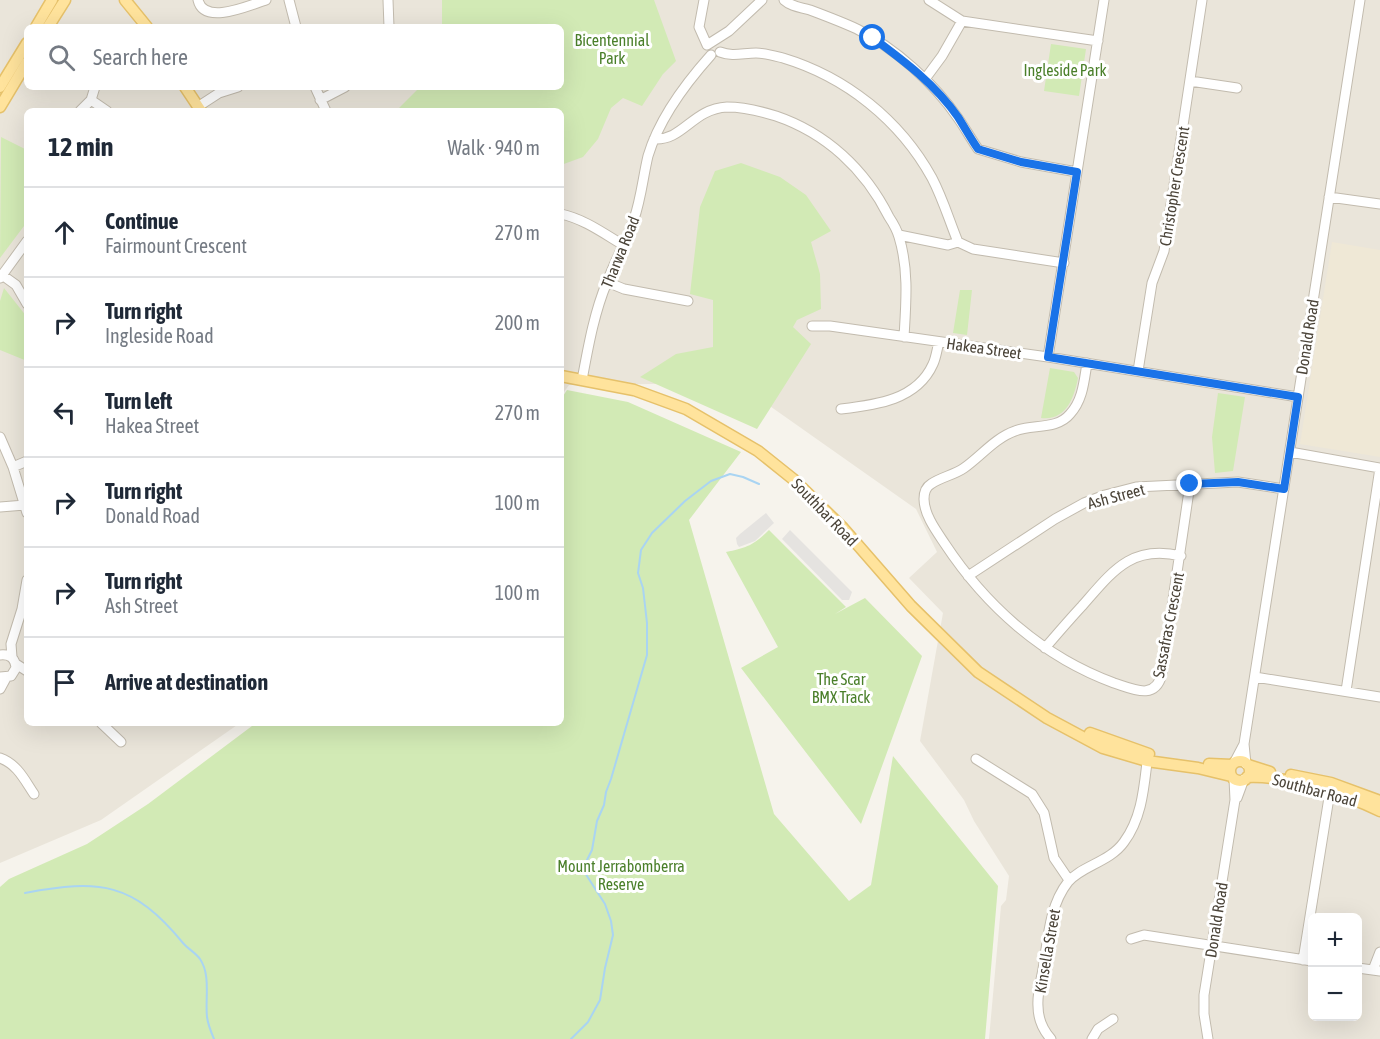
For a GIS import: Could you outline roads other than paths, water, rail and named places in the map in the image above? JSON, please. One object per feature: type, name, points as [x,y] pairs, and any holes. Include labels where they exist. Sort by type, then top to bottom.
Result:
[{"type":"main road","points":[[38,24],[52,0]]},
{"type":"main road","points":[[50,24],[64,0]]},
{"type":"main road","points":[[124,1],[144,24]]},
{"type":"main road","points":[[0,87],[24,48]]},
{"type":"main road","points":[[0,107],[24,67]]},
{"type":"main road","points":[[187,90],[199,108]]},
{"type":"main road","name":"Southbar Road","points":[[564,377],[634,390],[686,409],[758,450],[794,478],[843,528],[911,606],[978,672],[1047,718],[1148,757],[1218,765],[1237,773],[1330,787],[1380,811]]},
{"type":"main road","points":[[1237,773],[1249,771],[1247,764]]},
{"type":"main road","name":"Southbar Road","points":[[1247,764],[1261,770],[1380,801]]},
{"type":"street","points":[[198,0],[199,5],[207,12],[219,13],[266,0]]},
{"type":"street","points":[[289,0],[295,24]]},
{"type":"street","points":[[388,0],[389,24]]},
{"type":"street","points":[[704,0],[699,27],[713,48],[733,56],[758,53],[823,73],[861,97],[899,132],[918,156],[940,197],[958,242]]},
{"type":"street","points":[[713,48],[762,0]]},
{"type":"street","points":[[784,0],[790,5],[824,15],[858,30],[907,62],[925,79],[958,118],[978,149],[1021,162],[1077,172]]},
{"type":"street","points":[[929,0],[962,21],[1098,41]]},
{"type":"street","points":[[1048,357],[1104,0]]},
{"type":"street","name":"Christopher Crescent","points":[[1138,370],[1152,283],[1164,251],[1202,0]]},
{"type":"street","name":"Donald Road","points":[[1208,1039],[1204,995],[1360,0]]},
{"type":"street","points":[[925,79],[948,47],[962,21]]},
{"type":"street","name":"Tharwa Road","points":[[582,380],[607,282],[636,213],[654,139],[666,115],[713,48]]},
{"type":"street","points":[[1190,81],[1238,88]]},
{"type":"street","points":[[83,108],[91,100],[94,90]]},
{"type":"street","points":[[201,108],[219,93],[228,90]]},
{"type":"street","points":[[316,90],[324,108]]},
{"type":"street","points":[[320,100],[339,90]]},
{"type":"street","points":[[91,100],[103,108]]},
{"type":"street","points":[[654,139],[663,140],[674,137],[699,115],[725,107],[746,108],[796,123],[833,146],[871,185],[899,236],[907,283],[904,337]]},
{"type":"street","points":[[1329,197],[1380,204]]},
{"type":"street","points":[[564,215],[592,225],[623,245]]},
{"type":"street","points":[[899,236],[948,245],[958,242],[973,249],[1064,263]]},
{"type":"street","points":[[24,246],[1,277],[16,285],[24,299]]},
{"type":"street","points":[[607,282],[624,290],[688,301]]},
{"type":"street","name":"Hakea Street","points":[[812,326],[830,326],[1138,370],[1298,397]]},
{"type":"street","points":[[841,409],[872,406],[905,395],[923,380],[933,364],[939,342]]},
{"type":"street","name":"Sassafras Crescent","points":[[1087,363],[1079,400],[1070,415],[1048,425],[1025,428],[1007,435],[965,468],[932,483],[925,491],[924,501],[927,513],[940,537],[968,576],[998,610],[1045,648],[1106,680],[1139,691],[1148,691],[1156,687],[1162,674],[1190,484]]},
{"type":"street","points":[[0,437],[13,466],[24,502]]},
{"type":"street","points":[[1290,452],[1380,468],[1346,691]]},
{"type":"street","points":[[13,466],[24,462]]},
{"type":"street","name":"Ash Street","points":[[968,576],[1055,519],[1084,503],[1136,487],[1238,482],[1284,489]]},
{"type":"street","points":[[0,507],[24,509]]},
{"type":"street","points":[[1045,648],[1096,589],[1123,563],[1152,553],[1181,556]]},
{"type":"street","points":[[0,689],[9,670],[11,644],[24,597]]},
{"type":"street","points":[[9,670],[0,655],[11,644]]},
{"type":"street","points":[[9,670],[24,672]]},
{"type":"street","points":[[1255,677],[1380,697]]},
{"type":"street","points":[[104,726],[121,742]]},
{"type":"street","name":"Donald Road","points":[[1244,744],[1247,764]]},
{"type":"street","name":"Kinsella Street","points":[[1052,1039],[1041,1023],[1038,998],[1052,914],[1057,900],[1070,880],[1110,856],[1123,843],[1135,824],[1142,799],[1148,757]]},
{"type":"street","points":[[0,758],[8,761],[20,772],[34,794]]},
{"type":"street","points":[[976,759],[1032,794],[1044,813],[1054,858],[1070,880]]},
{"type":"street","points":[[1314,913],[1330,787]]},
{"type":"street","points":[[1131,939],[1144,935],[1308,961]]},
{"type":"street","points":[[1362,969],[1377,971],[1380,952]]},
{"type":"street","points":[[1092,1039],[1098,1029],[1113,1019]]},
{"type":"waterway","points":[[571,1039],[588,1022],[600,1000],[613,935],[605,904],[585,873],[585,864],[592,850],[597,821],[604,805],[647,655],[647,623],[643,588],[638,573],[641,550],[652,533],[685,501],[711,481],[730,474],[759,484]]},
{"type":"waterway","points":[[25,893],[74,886],[95,887],[113,890],[148,907],[198,957],[203,965],[207,980],[207,1017],[214,1039]]},
{"type":"park label","name":"Bicentennial Park","points":[[612,49]]},
{"type":"park label","name":"Ingleside Park","points":[[1065,70]]},
{"type":"park label","name":"The Scar BMX Track","points":[[841,688]]},
{"type":"park label","name":"Mount Jerrabomberra Reserve","points":[[621,875]]}]
